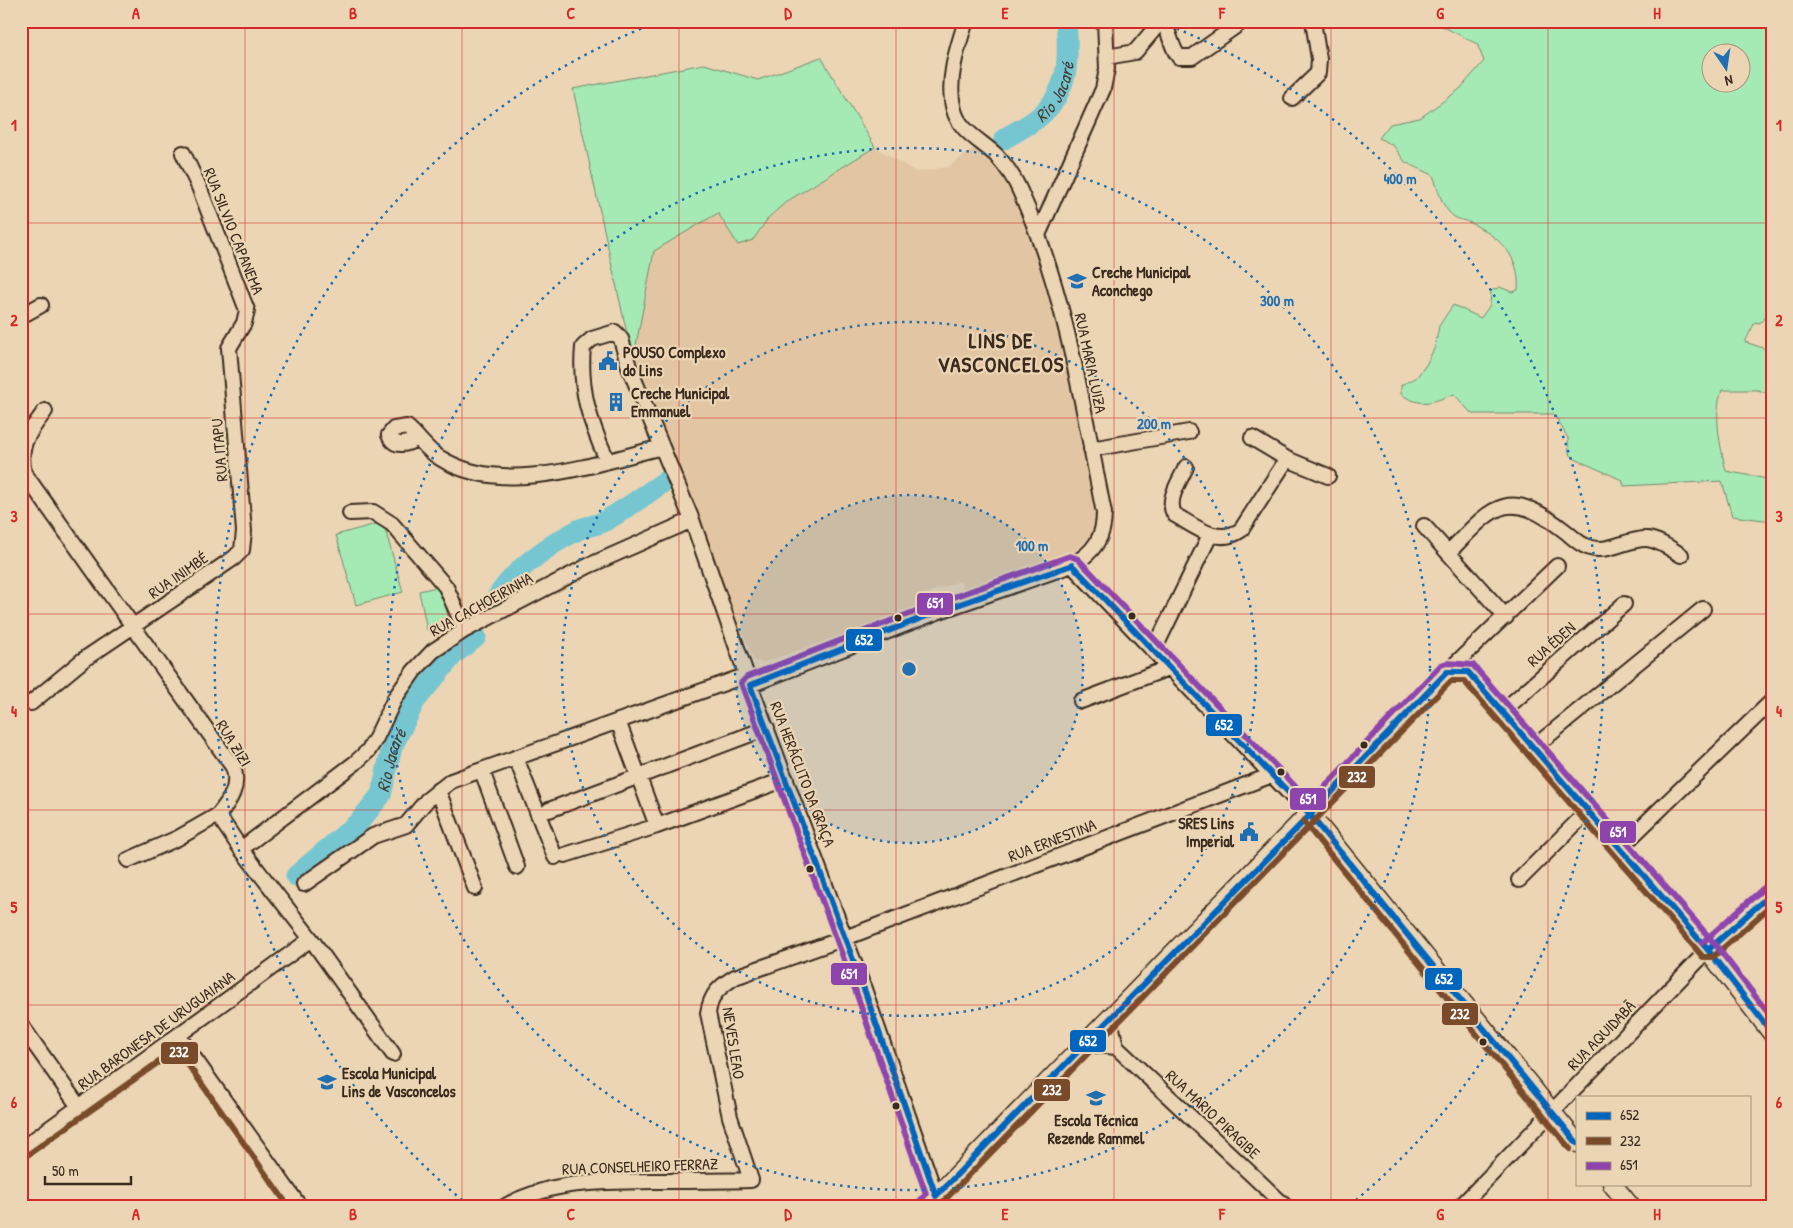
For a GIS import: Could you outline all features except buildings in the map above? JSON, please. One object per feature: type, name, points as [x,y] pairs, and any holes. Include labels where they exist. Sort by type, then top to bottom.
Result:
[{"type":"street","name":"RUA MARIA LUIZA","points":[[304,884],[373,836],[406,826],[438,790],[451,781],[618,721],[749,680],[1072,565],[1086,557],[1094,548],[1102,536],[1104,513],[1060,299],[1020,189],[998,157],[957,120],[953,109],[952,81],[955,57],[966,21]]},
{"type":"street","points":[[1038,235],[1100,98],[1107,68],[1105,21]]},
{"type":"street","points":[[1106,57],[1135,52],[1162,23],[1165,26],[1173,50],[1179,57],[1192,57],[1243,21]]},
{"type":"street","points":[[1292,98],[1318,73],[1319,59],[1313,21]]},
{"type":"street","name":"RUA SILVIO CAPANEMA","points":[[183,153],[199,187],[247,310],[244,323],[229,348]]},
{"type":"street","points":[[21,316],[41,305]]},
{"type":"street","name":"RUA HERÁCLITO DA GRAÇA","points":[[607,460],[590,423],[586,404],[583,347],[592,339],[611,332],[616,333],[621,339],[629,367],[692,520],[845,938],[931,1201]]},
{"type":"street","name":"RUA ITAPU","points":[[229,348],[244,531],[242,550]]},
{"type":"street","points":[[23,474],[21,450],[25,439],[44,411]]},
{"type":"street","points":[[1091,449],[1189,432]]},
{"type":"street","points":[[418,438],[440,458],[463,470],[487,474],[542,475],[662,447]]},
{"type":"street","points":[[1252,438],[1287,459],[1328,476]]},
{"type":"street","points":[[1186,467],[1172,499],[1172,510],[1176,515],[1210,535],[1231,536],[1241,530],[1287,459]]},
{"type":"street","name":"RUA ZIZI","points":[[23,474],[233,767],[237,778],[237,785],[218,815]]},
{"type":"street","points":[[1448,553],[1488,513],[1498,507],[1509,504],[1536,511],[1584,546],[1598,549],[1646,539],[1662,544],[1682,555]]},
{"type":"street","points":[[350,513],[373,512],[392,524],[446,587],[465,630]]},
{"type":"street","name":"RUA CACHOEIRINHA","points":[[241,850],[362,757],[376,738],[395,698],[414,670],[433,651],[465,630],[588,566],[692,520]]},
{"type":"street","points":[[1424,526],[1506,617]]},
{"type":"street","points":[[1154,650],[1210,535]]},
{"type":"street","name":"RUA INIMBÉ","points":[[31,703],[83,660],[234,558],[242,550]]},
{"type":"street","points":[[1072,565],[1310,815],[1576,1142]]},
{"type":"street","points":[[931,1201],[1310,815],[1447,672],[1486,637],[1557,566]]},
{"type":"street","name":"RUA ÉDEN","points":[[1503,711],[1624,604]]},
{"type":"street","points":[[1533,748],[1703,609]]},
{"type":"street","points":[[1468,672],[1486,637]]},
{"type":"street","points":[[1081,701],[1170,667]]},
{"type":"street","points":[[1447,672],[1468,672],[1708,950],[1772,1033]]},
{"type":"street","points":[[1620,848],[1772,701]]},
{"type":"street","points":[[618,721],[657,826]]},
{"type":"street","points":[[549,810],[767,728]]},
{"type":"street","points":[[516,758],[560,856],[657,826],[786,779]]},
{"type":"street","points":[[482,771],[517,866]]},
{"type":"street","name":"RUA ERNESTINA","points":[[845,938],[1272,775]]},
{"type":"street","points":[[438,790],[475,888]]},
{"type":"street","points":[[1519,880],[1588,811]]},
{"type":"street","points":[[128,860],[178,838],[218,815],[241,850],[312,939],[393,1054]]},
{"type":"street","name":"RUA AQUIDABÃ","points":[[1460,1207],[1708,950],[1772,893]]},
{"type":"street","name":"NEVES LEAO","points":[[751,1180],[735,1135],[717,1059],[708,1013],[710,998],[719,986],[735,977],[845,938]]},
{"type":"street","name":"RUA BARONESA DE URUGUAIANA","points":[[21,1149],[312,939]]},
{"type":"street","points":[[1086,1044],[1116,1047],[1110,1019]]},
{"type":"street","points":[[21,1025],[79,1107]]},
{"type":"street","points":[[178,1037],[300,1207]]},
{"type":"street","name":"RUA MARIO PIRAGIBE","points":[[1116,1047],[1286,1207]]},
{"type":"street","name":"RUA CONSELHEIRO FERRAZ","points":[[504,1207],[521,1197],[548,1188],[595,1182],[751,1180]]},
{"type":"street","points":[[1614,1186],[1631,1207]]},
{"type":"shaded area","points":[[821,57],[875,147],[916,172],[948,167],[976,147],[1001,173],[1023,215],[1052,297],[1097,517],[1096,529],[1089,539],[1072,554],[966,593],[960,581],[922,595],[926,606],[762,663],[754,660],[633,361],[573,89],[704,64],[758,80]]},
{"type":"green space","points":[[1440,21],[1772,21],[1772,309],[1760,323],[1755,322],[1745,342],[1772,351],[1772,395],[1758,390],[1722,390],[1719,400],[1718,420],[1726,471],[1772,480],[1772,521],[1732,516],[1722,481],[1624,486],[1622,480],[1575,459],[1569,453],[1568,438],[1554,414],[1472,414],[1454,394],[1433,401],[1421,402],[1401,394],[1401,385],[1416,378],[1426,365],[1435,347],[1439,326],[1453,305],[1481,318],[1490,305],[1491,291],[1500,287],[1512,292],[1518,290],[1516,267],[1512,257],[1499,241],[1481,228],[1453,216],[1443,202],[1433,175],[1405,162],[1394,146],[1379,138],[1390,124],[1420,118],[1460,89],[1484,61],[1477,44],[1440,25]]},
{"type":"green space","points":[[821,57],[875,147],[786,202],[769,217],[753,240],[738,245],[718,213],[654,251],[633,361],[573,89],[704,64],[758,80]]},
{"type":"green space","points":[[383,522],[403,592],[356,605],[336,535]]},
{"type":"green space","points":[[441,586],[450,625],[427,630],[419,591]]},
{"type":"waterway","name":"Rio Jacaré","points":[[1004,139],[1040,116],[1057,95],[1062,84],[1067,60],[1066,21]]},
{"type":"waterway","name":"Rio Jacaré","points":[[494,602],[510,580],[542,552],[578,530],[600,523],[611,517],[667,480]]},
{"type":"waterway","name":"Rio Jacaré","points":[[296,876],[359,822],[381,795],[392,747],[415,701],[453,655],[476,637]]},
{"type":"transit line","name":"651","points":[[920,1201],[926,1194],[856,992],[741,683],[747,677],[934,604],[1070,556],[1078,559],[1310,802],[1441,665],[1447,663],[1473,665],[1715,944],[1772,1018]]},
{"type":"transit line","name":"652","points":[[1072,565],[1310,815],[936,1196],[864,989],[750,685],[937,612],[1072,565]]},
{"type":"transit line","name":"652","points":[[1310,815],[1447,672],[1468,672],[1708,950],[1772,1033]]},
{"type":"transit line","name":"232","points":[[938,1207],[1451,681],[1464,681],[1703,957],[1713,957],[1772,905]]},
{"type":"transit line","name":"652","points":[[1310,815],[1576,1142]]},
{"type":"transit line","name":"232","points":[[1303,821],[1570,1149]]},
{"type":"transit line","name":"651","points":[[1702,943],[1766,886]]},
{"type":"transit line","name":"652","points":[[1708,950],[1772,893]]},
{"type":"transit line","name":"232","points":[[26,1156],[177,1049],[289,1207]]},
{"type":"place","name":"Creche Municipal Aconchego","points":[[1077,281]]},
{"type":"place","name":"POUSO Complexo do Lins","points":[[608,361]]},
{"type":"place","name":"Creche Municipal Emmanuel","points":[[616,402]]},
{"type":"place","name":"SRES Lins Imperial","points":[[1249,832]]},
{"type":"place","name":"Escola Municipal Lins de Vasconcelos","points":[[327,1082]]},
{"type":"place","name":"Escola Técnica Rezende Rammel","points":[[1096,1098]]},
{"type":"district","name":"LINS DE VASCONCELOS","points":[[1001,352]]}]
